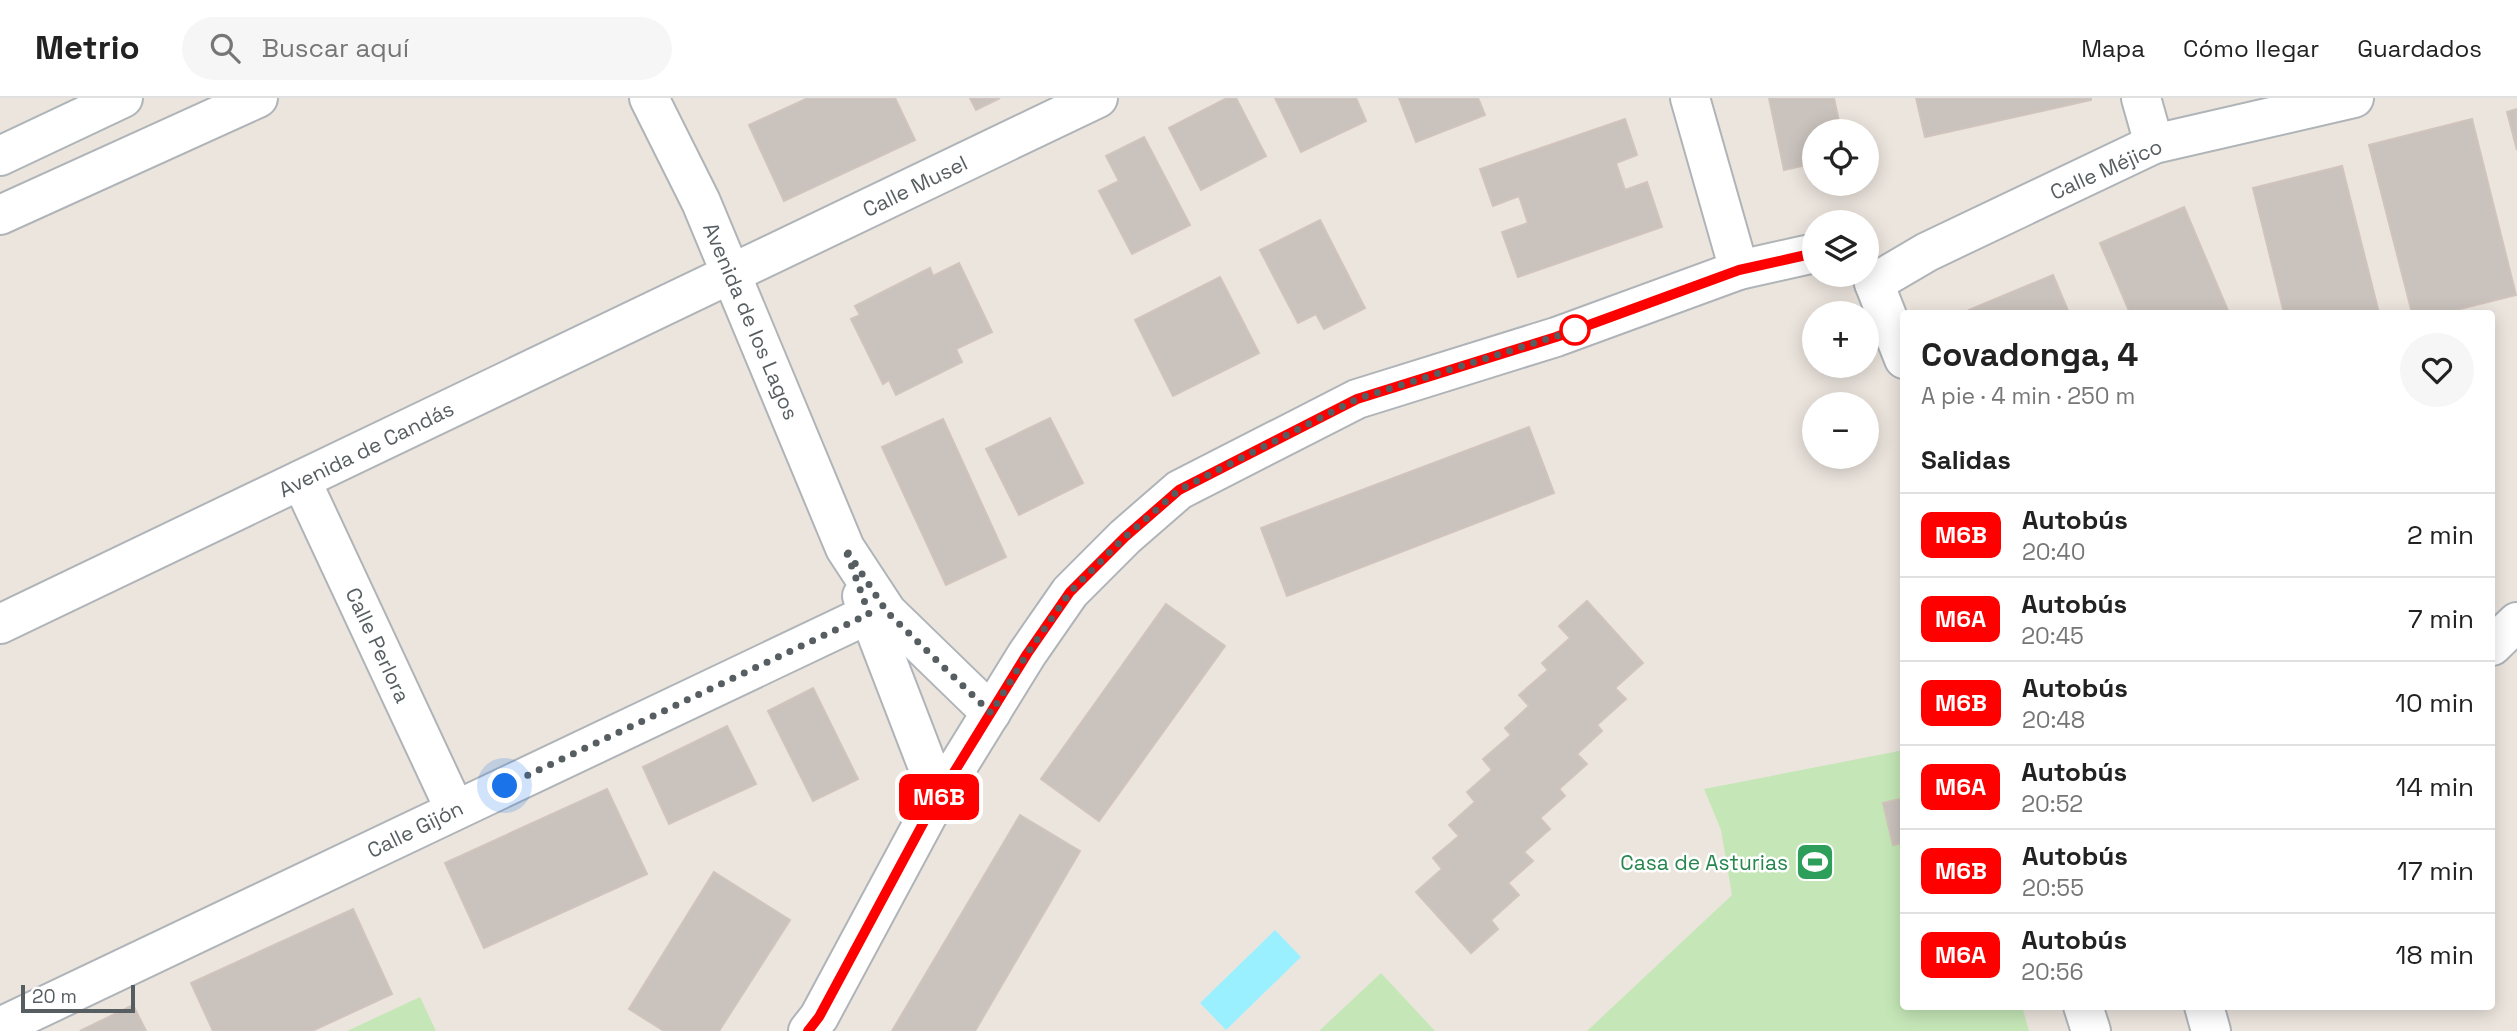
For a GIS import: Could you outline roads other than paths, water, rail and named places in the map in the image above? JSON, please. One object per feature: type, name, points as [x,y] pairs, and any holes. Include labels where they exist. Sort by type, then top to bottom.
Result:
[{"type":"street","points":[[0,156],[123,98]]},
{"type":"street","points":[[0,215],[258,98]]},
{"type":"street","name":"Avenida de los Lagos","points":[[649,98],[701,202],[732,274],[845,548],[939,796]]},
{"type":"street","name":"Calle Musel","points":[[732,274],[1098,98]]},
{"type":"street","points":[[1690,98],[1739,270]]},
{"type":"street","points":[[2141,98],[2154,144]]},
{"type":"street","name":"Calle Méjico","points":[[1879,273],[2154,144],[2354,98]]},
{"type":"street","points":[[808,1031],[819,1017],[939,796],[1027,654],[1070,592],[1125,537],[1179,490],[1357,399],[1556,337],[1739,270],[1802,257]]},
{"type":"street","name":"Avenida de Candás","points":[[0,624],[732,274]]},
{"type":"street","points":[[1869,287],[1900,351]]},
{"type":"street","name":"Calle Perlora","points":[[301,480],[455,810]]},
{"type":"street","name":"Avenida de los Lagos","points":[[845,548],[887,612],[991,713]]},
{"type":"street","name":"Calle Gijón","points":[[0,1027],[869,614]]},
{"type":"street","points":[[2495,643],[2517,622]]},
{"type":"street","points":[[2084,1010],[2091,1031]]},
{"type":"street","points":[[2205,1010],[2211,1031]]},
{"type":"water","points":[[1275,930],[1301,957],[1226,1030],[1200,1003]]},
{"type":"place","name":"Casa de Asturias","points":[[1815,862]]}]
